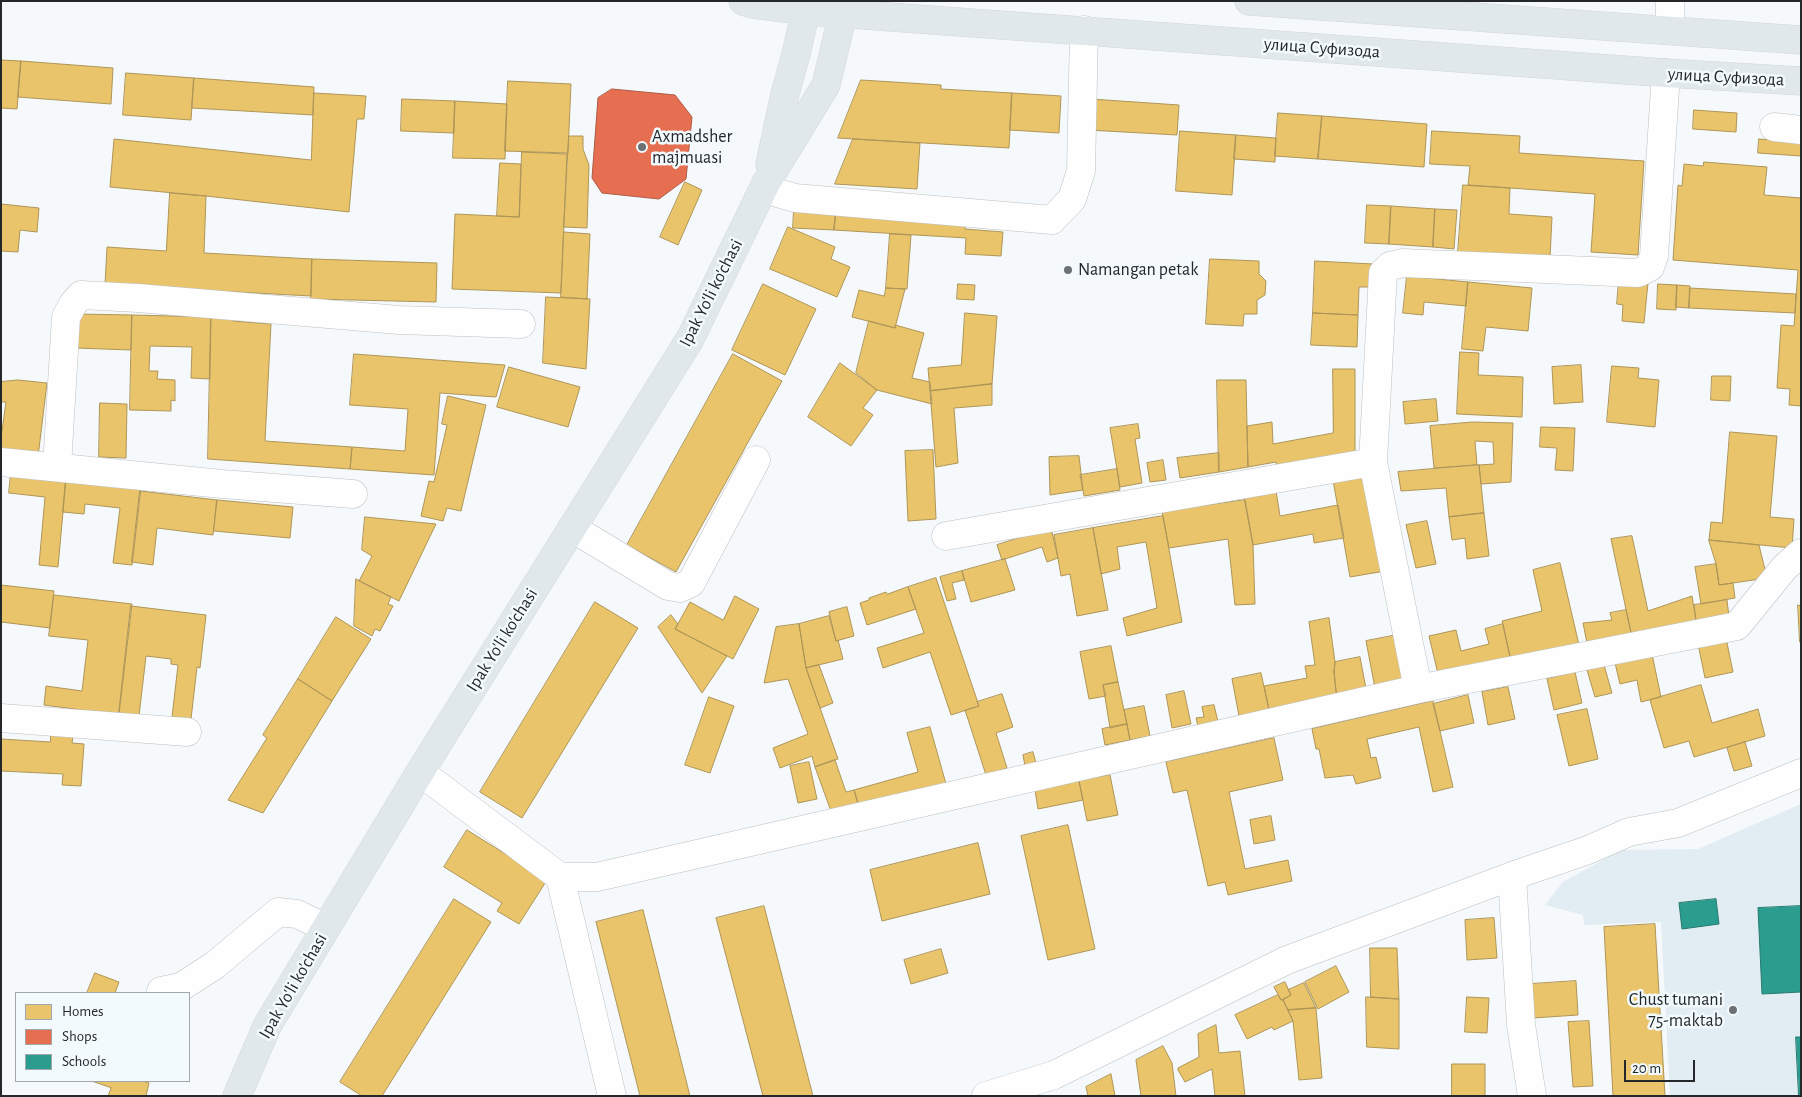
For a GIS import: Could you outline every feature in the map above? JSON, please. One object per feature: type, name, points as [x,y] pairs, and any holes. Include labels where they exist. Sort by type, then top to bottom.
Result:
[{"type":"main road","name":"улица Суфизода","points":[[743,1],[753,4],[845,7],[1084,30],[1666,74],[1801,81]]},
{"type":"main road","points":[[1249,1],[1801,40]]},
{"type":"main road","name":"Ipak Yo'li ko'chasi","points":[[765,186],[807,6]]},
{"type":"main road","name":"Ipak Yo'li ko'chasi","points":[[237,1096],[267,1026],[420,772],[690,339],[765,186],[826,84],[845,7]]},
{"type":"street","points":[[1670,1],[1670,30]]},
{"type":"street","points":[[765,186],[795,198],[1052,220],[1072,199],[1081,171],[1084,30]]},
{"type":"street","points":[[1418,689],[1373,462],[1383,273],[1390,266],[1403,263],[1638,273],[1650,267],[1654,256],[1666,74]]},
{"type":"street","points":[[1774,127],[1801,130]]},
{"type":"street","points":[[57,467],[66,316],[73,304],[81,296],[138,298],[399,320],[521,324]]},
{"type":"street","points":[[572,528],[668,586],[680,588],[691,583],[756,460]]},
{"type":"street","points":[[1,462],[222,484],[353,494]]},
{"type":"street","points":[[946,536],[1373,462]]},
{"type":"street","points":[[420,772],[560,877],[597,877],[1418,689],[1737,626],[1785,568],[1801,554]]},
{"type":"street","points":[[1,718],[187,732]]},
{"type":"street","points":[[986,1096],[1054,1075],[1287,960],[1512,876],[1588,850],[1629,832],[1678,823],[1801,773]]},
{"type":"street","points":[[1512,876],[1521,1025],[1532,1096]]},
{"type":"street","points":[[560,877],[612,1096]]},
{"type":"street","points":[[161,991],[181,987],[216,965],[278,912],[297,914],[326,928]]},
{"type":"shaded area","name":"Chust tumani 75-maktab","points":[[1801,804],[1801,1096],[1670,1096],[1661,922],[1584,925],[1583,915],[1545,905],[1563,882],[1621,850],[1698,849]]},
{"type":"building: Homes","points":[[1,60],[21,61],[17,109],[1,108]]},
{"type":"building: Homes","points":[[21,61],[113,68],[111,104],[18,97]]},
{"type":"building: Homes","points":[[126,73],[194,78],[191,120],[123,115]]},
{"type":"building: Homes","points":[[194,78],[314,87],[313,115],[192,108]]},
{"type":"building: Homes","points":[[861,80],[941,85],[941,89],[1012,93],[1009,148],[838,138]]},
{"type":"building: Homes","points":[[508,81],[571,84],[568,153],[505,151]]},
{"type":"building: Homes","points":[[314,93],[366,96],[364,119],[357,119],[349,212],[110,187],[114,139],[311,160]]},
{"type":"building: Homes","points":[[1012,93],[1061,96],[1059,133],[1010,130]]},
{"type":"building: Homes","points":[[402,99],[455,101],[454,133],[401,131]]},
{"type":"building: Homes","points":[[1091,99],[1179,105],[1177,135],[1088,130]]},
{"type":"building: Homes","points":[[455,101],[507,104],[505,159],[453,158]]},
{"type":"building: Homes","points":[[1694,110],[1737,113],[1736,132],[1693,129]]},
{"type":"building: Homes","points":[[1278,113],[1322,116],[1318,159],[1275,156]]},
{"type":"building: Homes","points":[[1322,116],[1427,124],[1424,167],[1318,159]]},
{"type":"building: Homes","points":[[1180,131],[1236,135],[1232,195],[1176,191]]},
{"type":"building: Homes","points":[[1432,131],[1520,136],[1519,153],[1644,161],[1638,255],[1591,252],[1595,194],[1468,185],[1470,166],[1430,164]]},
{"type":"building: Homes","points":[[1236,135],[1276,138],[1275,162],[1234,159]]},
{"type":"building: Homes","points":[[569,136],[583,136],[583,149],[589,165],[587,228],[564,227]]},
{"type":"building: Homes","points":[[853,139],[920,143],[917,189],[835,184]]},
{"type":"building: Homes","points":[[1759,139],[1801,142],[1801,156],[1758,153]]},
{"type":"building: Homes","points":[[522,152],[567,154],[561,293],[452,289],[455,214],[519,217]]},
{"type":"building: Homes","points":[[1704,162],[1767,167],[1764,195],[1801,198],[1801,406],[1789,405],[1790,389],[1777,388],[1781,325],[1794,326],[1798,270],[1673,260],[1678,185],[1682,186],[1684,164],[1703,166]]},
{"type":"building: Homes","points":[[500,163],[521,164],[519,217],[497,216]]},
{"type":"building: Homes","points":[[685,182],[702,190],[678,245],[660,237]]},
{"type":"building: Homes","points":[[1463,185],[1510,188],[1509,214],[1552,217],[1550,258],[1458,252]]},
{"type":"building: Homes","points":[[170,193],[206,196],[204,253],[312,259],[311,296],[105,285],[107,247],[166,251]]},
{"type":"building: Homes","points":[[1,204],[39,208],[37,232],[20,230],[18,252],[1,251]]},
{"type":"building: Homes","points":[[1367,205],[1391,206],[1389,244],[1365,243]]},
{"type":"building: Homes","points":[[1391,206],[1435,209],[1433,247],[1389,244]]},
{"type":"building: Homes","points":[[1435,209],[1457,210],[1454,249],[1433,247]]},
{"type":"building: Homes","points":[[794,210],[836,212],[834,230],[793,228]]},
{"type":"building: Homes","points":[[836,212],[966,221],[965,229],[1003,232],[1001,256],[965,254],[966,238],[834,230]]},
{"type":"building: Homes","points":[[788,227],[835,247],[831,259],[850,267],[837,297],[770,269]]},
{"type":"building: Homes","points":[[564,232],[590,234],[587,299],[561,297]]},
{"type":"building: Homes","points":[[890,234],[911,235],[907,289],[886,288]]},
{"type":"building: Homes","points":[[312,259],[437,263],[436,302],[311,299]]},
{"type":"building: Homes","points":[[1210,259],[1259,261],[1259,274],[1266,281],[1265,295],[1257,300],[1257,314],[1244,314],[1243,326],[1206,324]]},
{"type":"building: Homes","points":[[1315,261],[1373,264],[1372,287],[1359,287],[1358,315],[1313,313]]},
{"type":"building: Homes","points":[[1407,276],[1468,282],[1466,306],[1424,302],[1423,315],[1403,313]]},
{"type":"building: Homes","points":[[1619,281],[1648,283],[1644,323],[1622,321],[1623,305],[1617,304]]},
{"type":"building: Homes","points":[[1468,282],[1532,288],[1528,331],[1486,327],[1483,351],[1462,349]]},
{"type":"building: Homes","points":[[763,284],[816,309],[785,375],[732,350]]},
{"type":"building: Homes","points":[[958,284],[975,285],[974,300],[957,299]]},
{"type":"building: Homes","points":[[1658,284],[1677,285],[1676,310],[1657,309]]},
{"type":"building: Homes","points":[[1677,285],[1690,286],[1689,308],[1676,307]]},
{"type":"building: Homes","points":[[886,288],[905,289],[895,328],[852,317],[859,290],[884,296]]},
{"type":"building: Homes","points":[[1690,288],[1796,294],[1795,313],[1689,308]]},
{"type":"building: Homes","points":[[546,297],[590,299],[586,369],[543,363]]},
{"type":"building: Homes","points":[[965,313],[997,316],[992,384],[930,391],[928,368],[961,365]]},
{"type":"building: Homes","points":[[1313,313],[1358,315],[1357,347],[1311,345]]},
{"type":"building: Homes","points":[[77,314],[132,315],[131,350],[76,348]]},
{"type":"building: Homes","points":[[132,315],[211,317],[210,379],[191,378],[192,347],[150,346],[149,371],[158,371],[157,379],[175,380],[175,401],[171,400],[171,411],[130,410]]},
{"type":"building: Homes","points":[[211,317],[233,318],[233,321],[271,324],[265,441],[352,447],[350,469],[208,459]]},
{"type":"building: Homes","points":[[869,321],[895,328],[895,325],[924,333],[912,378],[930,382],[932,404],[877,390],[856,373]]},
{"type":"building: Homes","points":[[1460,352],[1479,353],[1478,375],[1523,377],[1522,417],[1457,414]]},
{"type":"building: Homes","points":[[354,354],[505,365],[496,397],[440,393],[434,475],[350,469],[352,447],[405,451],[408,409],[350,405]]},
{"type":"building: Homes","points":[[733,354],[782,381],[676,572],[627,545]]},
{"type":"building: Homes","points":[[840,363],[877,390],[863,408],[873,415],[851,446],[808,417]]},
{"type":"building: Homes","points":[[1581,365],[1583,402],[1554,404],[1552,367]]},
{"type":"building: Homes","points":[[1612,366],[1639,368],[1638,378],[1659,380],[1655,427],[1607,422]]},
{"type":"building: Homes","points":[[509,367],[580,387],[568,427],[497,407]]},
{"type":"building: Homes","points":[[1333,369],[1355,369],[1355,452],[1277,466],[1276,462],[1248,467],[1247,426],[1272,422],[1273,444],[1333,433]]},
{"type":"building: Homes","points":[[1712,376],[1731,376],[1730,401],[1711,400]]},
{"type":"building: Homes","points":[[18,380],[47,383],[38,457],[1,452],[6,402],[1,402],[1,382]]},
{"type":"building: Homes","points":[[1217,380],[1246,380],[1248,467],[1219,472]]},
{"type":"building: Homes","points":[[992,384],[992,405],[954,408],[958,463],[936,467],[930,391]]},
{"type":"building: Homes","points":[[448,396],[486,405],[461,511],[447,508],[443,521],[421,516],[429,481],[434,482],[447,425],[442,424]]},
{"type":"building: Homes","points":[[1436,399],[1438,421],[1405,424],[1403,402]]},
{"type":"building: Homes","points":[[100,403],[127,404],[126,458],[99,457]]},
{"type":"building: Homes","points":[[1473,422],[1513,423],[1511,482],[1481,484],[1479,465],[1494,464],[1493,442],[1475,441],[1477,465],[1434,468],[1430,426]]},
{"type":"building: Homes","points":[[1138,424],[1140,438],[1135,439],[1142,483],[1120,487],[1110,428]]},
{"type":"building: Homes","points":[[1541,427],[1575,428],[1573,471],[1555,470],[1557,448],[1540,447]]},
{"type":"building: Homes","points":[[1730,432],[1777,436],[1770,517],[1794,519],[1792,548],[1709,540],[1711,522],[1722,523]]},
{"type":"building: Homes","points":[[933,450],[936,519],[908,521],[905,451]]},
{"type":"building: Homes","points":[[1219,453],[1219,472],[1180,478],[1177,458]]},
{"type":"building: Homes","points":[[1079,456],[1083,490],[1050,495],[1049,457]]},
{"type":"building: Homes","points":[[1163,460],[1166,480],[1150,482],[1147,463]]},
{"type":"building: Homes","points":[[1479,465],[1484,513],[1449,517],[1446,488],[1401,491],[1398,472]]},
{"type":"building: Homes","points":[[1117,469],[1120,490],[1084,496],[1080,475]]},
{"type":"building: Homes","points":[[11,473],[66,479],[58,567],[39,565],[45,497],[9,493]]},
{"type":"building: Homes","points":[[1368,474],[1385,571],[1350,577],[1333,480]]},
{"type":"building: Homes","points":[[66,479],[141,488],[132,565],[113,563],[120,508],[85,504],[84,514],[63,512]]},
{"type":"building: Homes","points":[[140,491],[217,500],[213,535],[157,528],[153,565],[132,562]]},
{"type":"building: Homes","points":[[1276,491],[1280,516],[1338,505],[1344,538],[1314,543],[1313,534],[1253,545],[1244,497]]},
{"type":"building: Homes","points":[[217,500],[293,507],[290,538],[214,531]]},
{"type":"building: Homes","points":[[1245,500],[1253,545],[1255,604],[1235,605],[1228,539],[1169,548],[1162,512]]},
{"type":"building: Homes","points":[[1484,513],[1489,556],[1467,559],[1465,538],[1452,540],[1449,517]]},
{"type":"building: Homes","points":[[1163,516],[1182,622],[1127,636],[1123,618],[1157,608],[1146,542],[1117,547],[1120,569],[1101,574],[1093,528]]},
{"type":"building: Homes","points":[[365,517],[436,524],[399,601],[359,581],[372,556],[362,550]]},
{"type":"building: Homes","points":[[1427,521],[1436,564],[1416,568],[1406,525]]},
{"type":"building: Homes","points":[[1051,528],[1058,558],[1047,562],[1042,547],[1002,560],[997,545]]},
{"type":"building: Homes","points":[[1093,528],[1108,610],[1077,616],[1070,574],[1061,576],[1054,535]]},
{"type":"building: Homes","points":[[1632,536],[1648,611],[1692,596],[1697,627],[1633,642],[1611,539]]},
{"type":"building: Homes","points":[[1709,540],[1759,545],[1767,578],[1719,585],[1716,564]]},
{"type":"building: Homes","points":[[1005,559],[1015,590],[971,602],[962,571]]},
{"type":"building: Homes","points":[[1560,563],[1579,645],[1511,661],[1502,621],[1542,611],[1533,570]]},
{"type":"building: Homes","points":[[1716,564],[1719,585],[1733,583],[1735,598],[1701,604],[1695,567]]},
{"type":"building: Homes","points":[[962,571],[964,580],[952,583],[956,599],[947,601],[940,577]]},
{"type":"building: Homes","points":[[936,578],[979,706],[951,715],[930,652],[883,668],[877,648],[924,633],[908,587]]},
{"type":"building: Homes","points":[[356,579],[391,597],[388,604],[393,606],[380,631],[375,629],[372,636],[354,626]]},
{"type":"building: Homes","points":[[1,585],[54,591],[50,628],[1,622]]},
{"type":"building: Homes","points":[[908,587],[916,609],[867,625],[860,603],[886,592],[887,594]]},
{"type":"building: Homes","points":[[54,595],[132,604],[119,714],[82,716],[82,710],[44,705],[46,686],[82,691],[88,640],[49,636]]},
{"type":"building: Homes","points":[[735,596],[759,609],[733,659],[675,629],[690,602],[723,620]]},
{"type":"building: Homes","points":[[1727,600],[1729,617],[1697,627],[1694,605]]},
{"type":"building: Homes","points":[[595,602],[638,628],[522,818],[480,792]]},
{"type":"building: Homes","points":[[1798,605],[1801,606],[1801,642],[1800,642]]},
{"type":"building: Homes","points":[[131,606],[206,615],[200,668],[197,667],[191,719],[172,717],[178,665],[171,664],[171,659],[146,656],[139,716],[119,714]]},
{"type":"building: Homes","points":[[847,607],[854,636],[836,641],[829,612]]},
{"type":"building: Homes","points":[[1626,610],[1633,642],[1588,648],[1583,623],[1612,620],[1610,613]]},
{"type":"building: Homes","points":[[671,615],[678,624],[675,629],[727,656],[702,693],[658,627]]},
{"type":"building: Homes","points":[[829,616],[843,659],[806,668],[799,624]]},
{"type":"building: Homes","points":[[336,617],[371,639],[332,701],[298,679]]},
{"type":"building: Homes","points":[[1329,618],[1335,662],[1334,672],[1337,700],[1270,714],[1264,686],[1307,678],[1305,666],[1315,665],[1309,622]]},
{"type":"building: Homes","points":[[799,624],[806,668],[838,759],[815,767],[812,756],[780,768],[773,748],[808,734],[788,679],[764,683],[776,627]]},
{"type":"building: Homes","points":[[1503,624],[1511,661],[1439,678],[1429,636],[1456,630],[1461,651],[1489,644],[1485,629]]},
{"type":"building: Homes","points":[[1397,635],[1406,682],[1375,688],[1366,641]]},
{"type":"building: Homes","points":[[1726,638],[1733,672],[1705,678],[1698,644]]},
{"type":"building: Homes","points":[[1111,646],[1118,682],[1103,685],[1106,696],[1089,699],[1080,652]]},
{"type":"building: Homes","points":[[1652,654],[1661,697],[1641,702],[1637,680],[1620,684],[1615,663]]},
{"type":"building: Homes","points":[[1360,657],[1367,694],[1337,700],[1334,672],[1335,662]]},
{"type":"building: Homes","points":[[819,665],[833,703],[820,708],[806,668]]},
{"type":"building: Homes","points":[[1604,665],[1612,693],[1595,697],[1587,670]]},
{"type":"building: Homes","points":[[1575,672],[1582,703],[1554,710],[1547,679]]},
{"type":"building: Homes","points":[[1261,673],[1269,710],[1239,716],[1232,679]]},
{"type":"building: Homes","points":[[298,679],[332,701],[263,813],[228,800],[267,738],[263,735]]},
{"type":"building: Homes","points":[[1118,682],[1127,724],[1110,728],[1103,685]]},
{"type":"building: Homes","points":[[1701,685],[1712,723],[1758,709],[1765,736],[1694,757],[1689,741],[1664,748],[1650,700]]},
{"type":"building: Homes","points":[[1508,687],[1515,719],[1488,725],[1482,692]]},
{"type":"building: Homes","points":[[1184,691],[1191,724],[1172,728],[1166,695]]},
{"type":"building: Homes","points":[[1002,694],[1013,727],[996,733],[1007,768],[986,775],[965,710],[979,706],[977,702]]},
{"type":"building: Homes","points":[[1468,695],[1474,723],[1440,731],[1433,704]]},
{"type":"building: Homes","points":[[709,697],[734,706],[710,773],[685,765]]},
{"type":"building: Homes","points":[[1433,701],[1453,787],[1433,792],[1419,727],[1367,739],[1371,758],[1376,757],[1381,778],[1356,784],[1353,775],[1325,778],[1319,749],[1316,749],[1312,729]]},
{"type":"building: Homes","points":[[1214,705],[1219,726],[1199,730],[1196,718],[1204,717],[1202,707]]},
{"type":"building: Homes","points":[[1144,706],[1150,736],[1130,740],[1124,710]]},
{"type":"building: Homes","points":[[1587,709],[1598,759],[1569,766],[1557,715]]},
{"type":"building: Homes","points":[[1127,724],[1130,740],[1105,745],[1102,729]]},
{"type":"building: Homes","points":[[930,727],[948,791],[861,815],[854,790],[918,772],[907,733]]},
{"type":"building: Homes","points":[[51,735],[73,736],[72,743],[84,744],[81,786],[62,785],[63,774],[1,771],[1,739],[50,742]]},
{"type":"building: Homes","points":[[1274,738],[1283,780],[1229,792],[1245,869],[1288,860],[1292,881],[1228,895],[1225,882],[1208,886],[1187,790],[1173,793],[1166,762]]},
{"type":"building: Homes","points":[[1745,742],[1752,766],[1734,771],[1727,748]]},
{"type":"building: Homes","points":[[1033,752],[1036,763],[1025,766],[1023,755]]},
{"type":"building: Homes","points":[[835,760],[846,792],[854,790],[859,806],[832,814],[815,767]]},
{"type":"building: Homes","points":[[809,762],[817,799],[798,803],[790,766]]},
{"type":"building: Homes","points":[[1110,775],[1118,815],[1087,821],[1079,781]]},
{"type":"building: Homes","points":[[1079,781],[1083,800],[1038,809],[1035,790]]},
{"type":"building: Homes","points":[[1271,816],[1275,840],[1254,844],[1250,820]]},
{"type":"building: Homes","points":[[1068,825],[1095,949],[1048,960],[1021,836]]},
{"type":"building: Homes","points":[[467,830],[547,880],[519,924],[497,911],[502,903],[444,867]]},
{"type":"building: Homes","points":[[978,843],[990,894],[882,921],[870,870]]},
{"type":"building: Homes","points":[[454,899],[491,922],[382,1096],[362,1096],[340,1082]]},
{"type":"building: Homes","points":[[764,906],[813,1096],[763,1096],[716,918]]},
{"type":"building: Homes","points":[[643,910],[690,1096],[640,1096],[596,922]]},
{"type":"building: Homes","points":[[1494,918],[1497,958],[1467,960],[1465,920]]},
{"type":"building: Homes","points":[[1655,924],[1665,1096],[1613,1096],[1604,927]]},
{"type":"building: Homes","points":[[1370,948],[1397,948],[1399,999],[1371,997]]},
{"type":"building: Homes","points":[[941,949],[948,973],[911,984],[904,960]]},
{"type":"building: Homes","points":[[1336,966],[1349,992],[1318,1009],[1305,982]]},
{"type":"building: Homes","points":[[95,973],[119,982],[115,992],[87,992]]},
{"type":"building: Homes","points":[[1576,981],[1578,1015],[1533,1018],[1531,984]]},
{"type":"building: Homes","points":[[1285,982],[1291,995],[1281,1000],[1274,987]]},
{"type":"building: Homes","points":[[1304,983],[1316,1008],[1288,1010],[1283,1000],[1291,995],[1288,990]]},
{"type":"building: Homes","points":[[1278,995],[1283,1000],[1293,1021],[1274,1030],[1272,1027],[1247,1039],[1235,1015]]},
{"type":"building: Homes","points":[[1366,997],[1399,999],[1399,1049],[1367,1047]]},
{"type":"building: Homes","points":[[1467,997],[1489,998],[1487,1033],[1465,1032]]},
{"type":"building: Homes","points":[[1316,1008],[1322,1078],[1299,1080],[1293,1021],[1288,1010]]},
{"type":"building: Homes","points":[[1589,1021],[1593,1086],[1573,1087],[1568,1022]]},
{"type":"building: Homes","points":[[1216,1025],[1219,1053],[1240,1051],[1245,1096],[1215,1096],[1212,1069],[1185,1082],[1178,1070],[1178,1068],[1199,1057],[1198,1034]]},
{"type":"building: Homes","points":[[1163,1046],[1172,1063],[1176,1096],[1141,1096],[1136,1060]]},
{"type":"building: Homes","points":[[1452,1064],[1485,1064],[1485,1096],[1452,1096]]},
{"type":"building: Homes","points":[[1111,1074],[1115,1096],[1088,1096],[1086,1087]]},
{"type":"building: Homes","points":[[95,1082],[149,1083],[146,1096],[108,1096],[111,1088]]},
{"type":"building: Shops","name":"Axmadsher majmuasi","points":[[612,89],[675,95],[692,117],[686,179],[659,199],[602,193],[592,178],[598,98]]},
{"type":"building: Schools","points":[[1716,899],[1719,924],[1682,929],[1679,903]]},
{"type":"building: Schools","points":[[1801,906],[1801,992],[1762,994],[1758,908]]},
{"type":"building: Schools","points":[[1796,1037],[1801,1037],[1801,1096],[1799,1096]]},
{"type":"place","name":"Axmadsher majmuasi","points":[[642,147]]},
{"type":"place","name":"Namangan petak","points":[[1068,270]]},
{"type":"place","name":"Chust tumani 75-maktab","points":[[1733,1010]]}]
